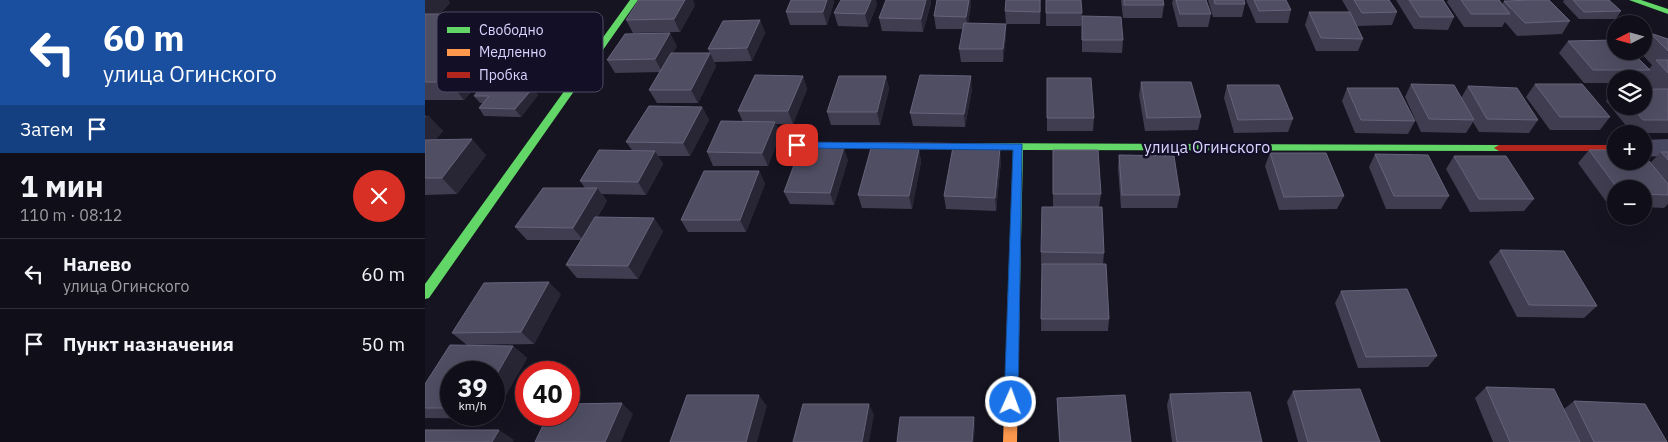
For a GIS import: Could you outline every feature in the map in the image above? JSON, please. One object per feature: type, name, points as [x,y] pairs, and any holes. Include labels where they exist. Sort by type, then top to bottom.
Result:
[{"type":"street","points":[[603,45],[635,0]]},
{"type":"street","points":[[1633,0],[1668,12]]},
{"type":"street","points":[[425,294],[569,92]]},
{"type":"street","name":"улица Огинского","points":[[797,145],[1607,148]]},
{"type":"street","points":[[1010,442],[1018,146]]},
{"type":"street","points":[[1652,148],[1668,148]]},
{"type":"building","points":[[639,0],[685,0],[674,19],[626,20]]},
{"type":"building","points":[[791,0],[827,0],[823,12],[786,12]]},
{"type":"building","points":[[841,0],[871,0],[865,14],[834,13]]},
{"type":"building","points":[[886,0],[926,0],[921,19],[879,18]]},
{"type":"building","points":[[937,0],[969,0],[966,17],[934,16]]},
{"type":"building","points":[[1006,0],[1040,0],[1040,12],[1005,11]]},
{"type":"building","points":[[1046,0],[1081,0],[1082,13],[1046,13]]},
{"type":"building","points":[[1124,0],[1163,0],[1164,5],[1124,5]]},
{"type":"building","points":[[1176,0],[1206,0],[1211,14],[1180,14]]},
{"type":"building","points":[[1214,0],[1244,0],[1245,4],[1215,4]]},
{"type":"building","points":[[1254,0],[1286,0],[1291,10],[1259,11]]},
{"type":"building","points":[[1354,0],[1389,0],[1397,12],[1362,13]]},
{"type":"building","points":[[1409,0],[1443,0],[1454,17],[1420,17]]},
{"type":"building","points":[[1461,0],[1499,0],[1510,14],[1471,14]]},
{"type":"building","points":[[1549,0],[1570,21],[1525,23],[1504,1]]},
{"type":"building","points":[[1573,0],[1609,0],[1621,11],[1584,12]]},
{"type":"building","points":[[1309,12],[1350,12],[1363,39],[1321,38]]},
{"type":"building","points":[[425,14],[437,14],[437,82],[425,82]]},
{"type":"building","points":[[1082,16],[1121,17],[1123,40],[1082,40]]},
{"type":"building","points":[[760,20],[747,48],[708,49],[723,21]]},
{"type":"building","points":[[964,23],[1006,24],[1003,49],[959,49]]},
{"type":"building","points":[[670,33],[655,59],[607,60],[625,34]]},
{"type":"building","points":[[1653,34],[1668,39],[1668,51],[1653,36]]},
{"type":"building","points":[[1607,40],[1607,60],[1640,60],[1650,70],[1593,70],[1568,41]]},
{"type":"building","points":[[671,53],[710,53],[691,90],[649,90]]},
{"type":"building","points":[[1656,60],[1668,60],[1668,73]]},
{"type":"building","points":[[755,75],[803,76],[788,111],[738,111]]},
{"type":"building","points":[[920,75],[971,76],[964,114],[910,113]]},
{"type":"building","points":[[839,76],[886,76],[877,112],[827,112]]},
{"type":"building","points":[[1047,78],[1091,78],[1094,118],[1047,118]]},
{"type":"building","points":[[1141,82],[1191,82],[1201,117],[1147,118]]},
{"type":"building","points":[[1411,84],[1454,85],[1474,120],[1429,119]]},
{"type":"building","points":[[1535,84],[1582,84],[1610,117],[1560,117]]},
{"type":"building","points":[[1227,85],[1279,85],[1293,119],[1238,120]]},
{"type":"building","points":[[1468,86],[1517,88],[1538,120],[1487,119]]},
{"type":"building","points":[[1347,88],[1398,88],[1415,121],[1361,120]]},
{"type":"building","points":[[1652,89],[1668,89],[1668,120],[1643,120],[1639,115],[1652,115]]},
{"type":"building","points":[[477,92],[530,92],[515,109],[479,108],[489,96],[474,96]]},
{"type":"building","points":[[649,106],[702,107],[683,143],[626,142]]},
{"type":"building","points":[[721,121],[775,122],[762,153],[707,152]]},
{"type":"building","points":[[472,139],[442,178],[425,178],[425,140]]},
{"type":"building","points":[[801,146],[844,147],[830,193],[784,192]]},
{"type":"building","points":[[953,147],[1000,148],[995,198],[944,196]]},
{"type":"building","points":[[871,148],[919,149],[909,196],[858,195]]},
{"type":"building","points":[[599,150],[655,151],[638,182],[580,181]]},
{"type":"building","points":[[1053,150],[1098,150],[1101,194],[1053,194]]},
{"type":"building","points":[[1589,150],[1607,150],[1607,170],[1652,170],[1652,165],[1668,184],[1668,195],[1652,194],[1652,180],[1611,180]]},
{"type":"building","points":[[1661,152],[1668,152],[1668,160]]},
{"type":"building","points":[[1270,153],[1326,153],[1344,196],[1284,197]]},
{"type":"building","points":[[1375,154],[1428,155],[1449,196],[1394,196]]},
{"type":"building","points":[[1119,155],[1174,156],[1180,195],[1122,195]]},
{"type":"building","points":[[1454,156],[1506,156],[1534,199],[1479,199]]},
{"type":"building","points":[[704,171],[759,171],[740,220],[681,220]]},
{"type":"building","points":[[543,188],[597,188],[573,228],[515,227]]},
{"type":"building","points":[[1042,207],[1102,207],[1104,253],[1041,252]]},
{"type":"building","points":[[595,217],[654,218],[628,266],[566,265]]},
{"type":"building","points":[[1500,250],[1564,251],[1597,306],[1529,305]]},
{"type":"building","points":[[1042,264],[1106,264],[1109,319],[1041,319]]},
{"type":"building","points":[[549,282],[521,332],[452,333],[484,283]]},
{"type":"building","points":[[1407,289],[1437,356],[1366,357],[1341,291]]},
{"type":"building","points":[[450,345],[513,346],[504,361],[440,361],[440,408],[425,408],[425,384]]},
{"type":"building","points":[[1486,387],[1554,389],[1580,442],[1510,442]]},
{"type":"building","points":[[1360,389],[1380,442],[1308,442],[1293,391]]},
{"type":"building","points":[[1250,392],[1262,442],[1177,442],[1170,394]]},
{"type":"building","points":[[687,395],[759,395],[746,442],[670,442]]},
{"type":"building","points":[[1125,395],[1131,442],[1060,442],[1057,398]]},
{"type":"building","points":[[1574,401],[1645,404],[1667,442],[1594,442]]},
{"type":"building","points":[[622,403],[605,442],[535,442],[543,426],[580,426],[580,404]]},
{"type":"building","points":[[803,404],[869,404],[862,442],[793,442]]},
{"type":"building","points":[[900,417],[974,417],[972,442],[897,442]]},
{"type":"building","points":[[425,430],[499,430],[492,442],[425,442]]},
{"type":"traffic: fast","points":[[603,44],[634,0]]},
{"type":"traffic: fast","points":[[1633,0],[1668,12]]},
{"type":"traffic: fast","points":[[425,294],[569,92]]},
{"type":"traffic: fast","points":[[952,146],[1499,148]]},
{"type":"traffic: fast","points":[[1014,289],[1018,146]]},
{"type":"traffic: slow","points":[[797,145],[952,146]]},
{"type":"traffic: slow","points":[[1010,442],[1014,289]]},
{"type":"traffic: jam","points":[[1499,148],[1607,148]]},
{"type":"route","points":[[797,145],[1018,146],[1011,402]]}]
